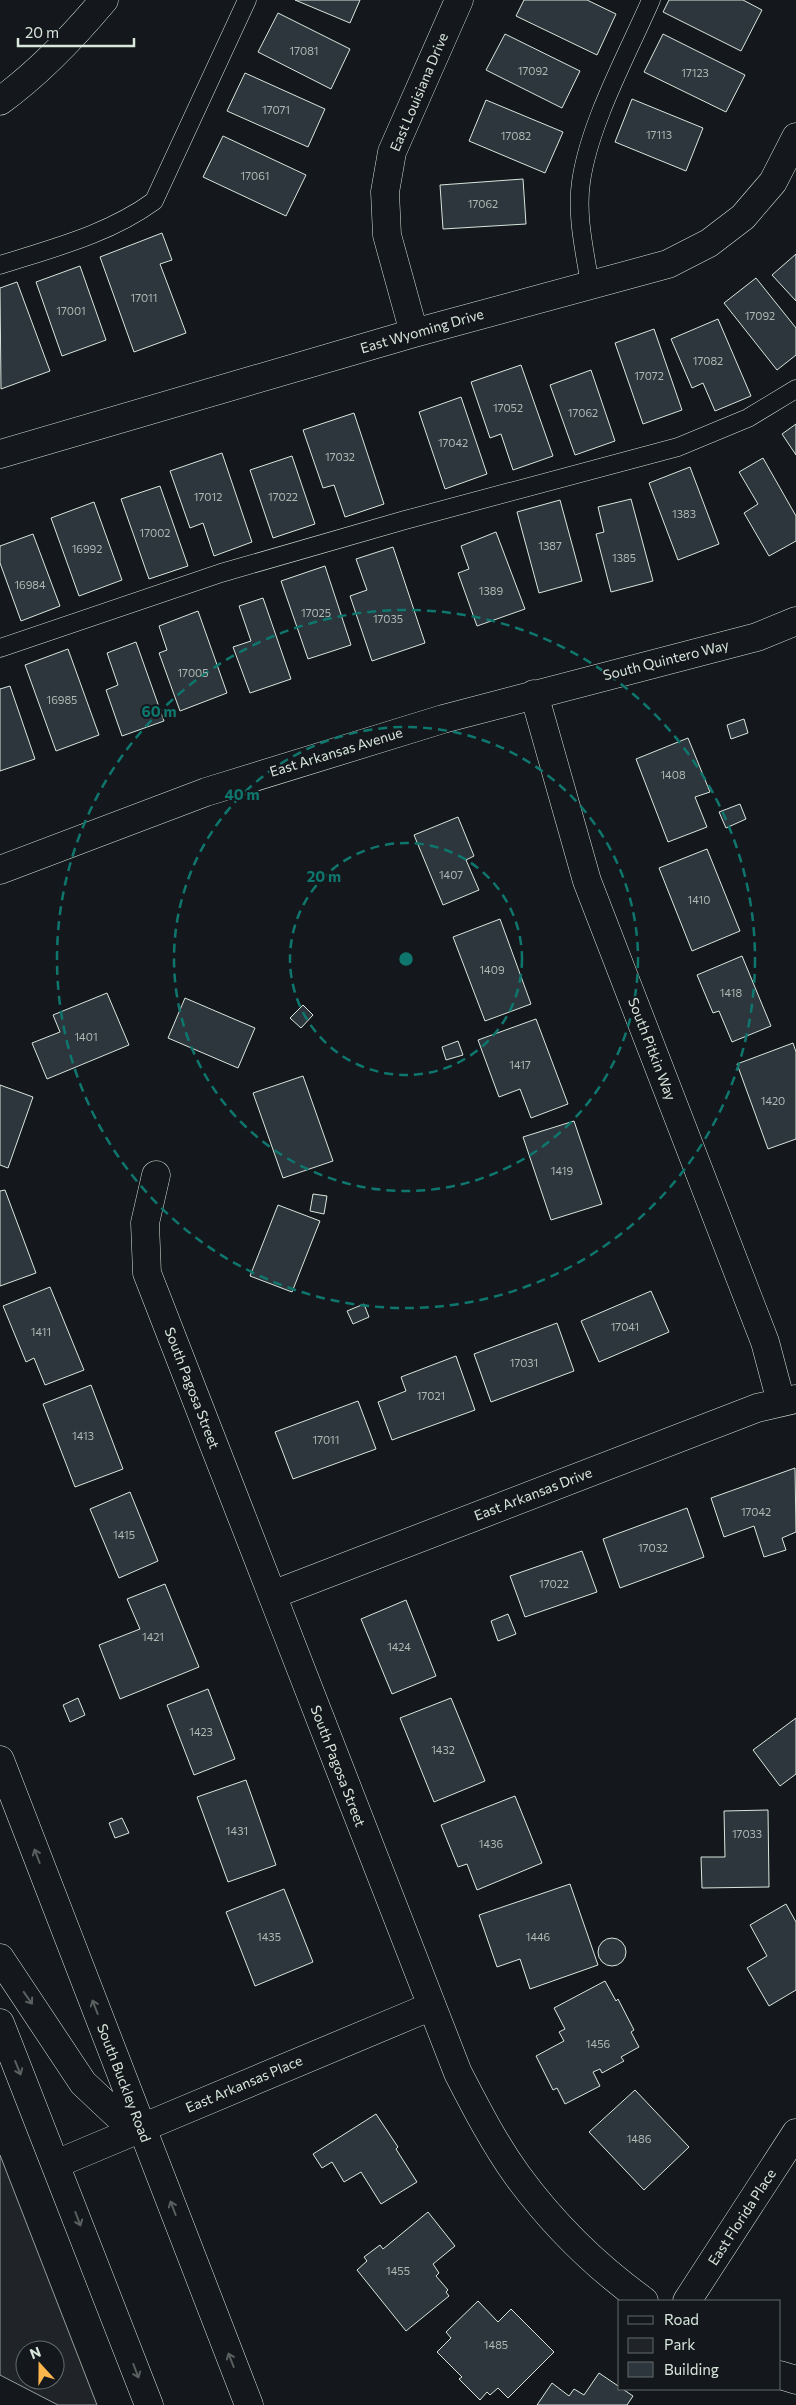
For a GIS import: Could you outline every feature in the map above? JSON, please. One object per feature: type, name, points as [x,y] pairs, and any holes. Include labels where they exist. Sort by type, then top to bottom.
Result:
[{"type":"street","points":[[0,101],[20,86],[72,39],[104,0]]},
{"type":"street","name":"East Louisiana Drive","points":[[414,332],[388,235],[385,192],[392,152],[459,0]]},
{"type":"street","name":"East Wyoming Drive","points":[[0,454],[414,332],[668,264],[709,243],[743,217],[773,182],[796,137]]},
{"type":"street","name":"South Quintero Way","points":[[534,694],[757,637],[796,621]]},
{"type":"street","name":"East Arkansas Avenue","points":[[0,870],[206,792],[443,718],[534,694]]},
{"type":"street","name":"South Pitkin Way","points":[[534,694],[587,880],[788,1400]]},
{"type":"street","name":"South Pagosa Street","points":[[156,1175],[145,1223],[147,1273],[458,2073],[485,2126],[517,2176],[555,2221],[619,2283],[643,2300]]},
{"type":"street","name":"East Arkansas Drive","points":[[272,1595],[757,1408],[788,1400]]},
{"type":"street","name":"South Buckley Road","points":[[0,1760],[249,2405]]},
{"type":"street","points":[[0,1958],[83,2083],[117,2116],[141,2126]]},
{"type":"street","name":"East Arkansas Place","points":[[56,2164],[141,2126],[432,2006]]},
{"type":"street","points":[[0,2023],[149,2405]]},
{"type":"street","name":"East Florida Place","points":[[688,2300],[796,2133]]},
{"type":"street","points":[[781,2375],[796,2380]]},
{"type":"lane","points":[[0,266],[99,232],[131,218],[154,200],[248,0]]},
{"type":"lane","points":[[590,285],[580,221],[580,183],[593,134],[651,0]]},
{"type":"lane","points":[[0,648],[221,573],[678,447],[748,418],[796,389]]},
{"type":"green space","points":[[0,2155],[97,2405],[58,2405],[29,2390],[65,2390],[65,2340],[15,2340],[15,2383],[0,2375]]},
{"type":"building","points":[[295,0],[360,0],[350,23]]},
{"type":"building","points":[[524,0],[587,0],[616,14],[597,55],[516,16]]},
{"type":"building","points":[[669,0],[743,0],[762,10],[741,51],[663,12]]},
{"type":"building","points":[[278,13],[350,49],[331,89],[258,52]]},
{"type":"building","points":[[505,34],[580,71],[562,108],[486,70]]},
{"type":"building","points":[[663,34],[745,75],[726,112],[644,72]]},
{"type":"building","points":[[245,73],[325,109],[308,147],[227,111]]},
{"type":"building","points":[[632,99],[703,128],[686,171],[615,142]]},
{"type":"building","points":[[486,100],[563,132],[545,173],[469,141]]},
{"type":"building","points":[[223,136],[306,175],[286,216],[203,177]]},
{"type":"building","points":[[523,179],[526,224],[443,229],[440,185]]},
{"type":"building","points":[[162,233],[172,260],[160,264],[186,333],[134,352],[100,257]]},
{"type":"building","points":[[796,254],[796,301],[772,275]]},
{"type":"building","points":[[80,266],[106,340],[62,356],[36,282]]},
{"type":"building","points":[[756,278],[796,328],[796,355],[777,370],[724,303]]},
{"type":"building","points":[[17,282],[50,371],[1,389],[0,288]]},
{"type":"building","points":[[718,319],[751,396],[715,411],[703,383],[692,388],[671,339]]},
{"type":"building","points":[[654,329],[682,410],[643,424],[615,343]]},
{"type":"building","points":[[521,365],[553,456],[513,470],[501,434],[490,438],[471,382]]},
{"type":"building","points":[[591,370],[615,441],[575,455],[550,385]]},
{"type":"building","points":[[461,397],[487,474],[445,489],[419,412]]},
{"type":"building","points":[[354,413],[384,504],[345,517],[334,485],[323,488],[303,430]]},
{"type":"building","points":[[796,424],[796,455],[782,434]]},
{"type":"building","points":[[222,453],[252,542],[214,556],[203,523],[190,528],[170,471]]},
{"type":"building","points":[[292,456],[315,524],[273,538],[250,470]]},
{"type":"building","points":[[763,458],[796,516],[796,541],[769,556],[744,513],[758,504],[739,472]]},
{"type":"building","points":[[690,467],[719,544],[678,560],[649,483]]},
{"type":"building","points":[[160,486],[188,566],[149,579],[121,499]]},
{"type":"building","points":[[631,499],[653,581],[611,592],[596,534],[604,532],[598,507]]},
{"type":"building","points":[[560,500],[582,581],[539,593],[517,512]]},
{"type":"building","points":[[94,502],[122,580],[79,596],[51,518]]},
{"type":"building","points":[[496,532],[525,609],[477,626],[458,573],[469,569],[461,546]]},
{"type":"building","points":[[33,534],[60,606],[21,621],[0,563],[0,546]]},
{"type":"building","points":[[393,547],[425,643],[372,661],[350,596],[367,590],[356,559]]},
{"type":"building","points":[[325,566],[351,645],[308,659],[281,581]]},
{"type":"building","points":[[263,598],[291,679],[250,693],[233,647],[251,641],[239,606]]},
{"type":"building","points":[[198,611],[227,693],[180,711],[159,653],[167,650],[159,626]]},
{"type":"building","points":[[136,642],[164,721],[122,736],[106,690],[118,685],[107,653]]},
{"type":"building","points":[[68,649],[99,735],[56,751],[25,665]]},
{"type":"building","points":[[10,686],[35,759],[0,771],[0,689]]},
{"type":"building","points":[[744,719],[748,733],[731,739],[727,725]]},
{"type":"building","points":[[688,738],[710,792],[695,797],[707,827],[668,842],[636,759]]},
{"type":"building","points":[[740,804],[746,819],[726,828],[719,812]]},
{"type":"building","points":[[458,817],[474,856],[466,860],[479,890],[443,905],[414,835]]},
{"type":"building","points":[[707,849],[740,931],[692,951],[659,868]]},
{"type":"building","points":[[500,919],[531,1004],[485,1021],[453,937]]},
{"type":"building","points":[[742,956],[771,1026],[732,1042],[719,1011],[713,1013],[697,975]]},
{"type":"building","points":[[107,993],[129,1045],[47,1079],[32,1043],[60,1032],[53,1015]]},
{"type":"building","points":[[185,998],[255,1028],[238,1068],[168,1038]]},
{"type":"building","points":[[303,1005],[313,1015],[301,1028],[290,1018]]},
{"type":"building","points":[[536,1019],[568,1104],[531,1118],[520,1089],[499,1097],[478,1040]]},
{"type":"building","points":[[458,1041],[463,1055],[446,1060],[442,1047]]},
{"type":"building","points":[[793,1043],[796,1052],[796,1139],[768,1149],[737,1064]]},
{"type":"building","points":[[303,1076],[333,1161],[283,1178],[253,1093]]},
{"type":"building","points":[[0,1085],[33,1097],[8,1168],[0,1165]]},
{"type":"building","points":[[574,1121],[602,1204],[551,1220],[523,1137]]},
{"type":"building","points":[[5,1190],[36,1273],[0,1286],[0,1191]]},
{"type":"building","points":[[313,1194],[327,1196],[324,1214],[310,1211]]},
{"type":"building","points":[[278,1205],[320,1221],[292,1292],[250,1276]]},
{"type":"building","points":[[50,1287],[84,1370],[45,1385],[34,1358],[26,1362],[3,1306]]},
{"type":"building","points":[[651,1291],[669,1332],[599,1362],[581,1321]]},
{"type":"building","points":[[364,1304],[369,1317],[353,1324],[347,1311]]},
{"type":"building","points":[[557,1323],[574,1371],[491,1402],[474,1354]]},
{"type":"building","points":[[456,1356],[475,1410],[392,1440],[378,1402],[406,1391],[401,1377]]},
{"type":"building","points":[[91,1385],[123,1469],[75,1487],[43,1404]]},
{"type":"building","points":[[358,1401],[376,1449],[293,1479],[275,1432]]},
{"type":"building","points":[[795,1468],[796,1532],[782,1538],[786,1550],[764,1557],[754,1526],[724,1537],[711,1498]]},
{"type":"building","points":[[130,1492],[158,1561],[119,1578],[90,1509]]},
{"type":"building","points":[[687,1508],[704,1557],[620,1588],[603,1539]]},
{"type":"building","points":[[582,1551],[597,1592],[525,1617],[510,1576]]},
{"type":"building","points":[[165,1584],[199,1667],[120,1699],[99,1645],[140,1629],[127,1599]]},
{"type":"building","points":[[406,1600],[436,1676],[392,1694],[361,1619]]},
{"type":"building","points":[[508,1614],[516,1634],[498,1641],[491,1621]]},
{"type":"building","points":[[208,1689],[235,1759],[194,1775],[167,1705]]},
{"type":"building","points":[[78,1698],[85,1715],[70,1722],[63,1705]]},
{"type":"building","points":[[451,1698],[485,1781],[434,1802],[400,1718]]},
{"type":"building","points":[[796,1718],[796,1774],[780,1786],[753,1750]]},
{"type":"building","points":[[246,1780],[276,1865],[228,1882],[197,1797]]},
{"type":"building","points":[[515,1796],[542,1863],[477,1890],[467,1864],[458,1867],[441,1825]]},
{"type":"building","points":[[768,1810],[769,1887],[702,1888],[701,1857],[725,1857],[724,1811]]},
{"type":"building","points":[[122,1818],[129,1833],[115,1838],[109,1823]]},
{"type":"building","points":[[570,1884],[598,1965],[530,1989],[520,1959],[497,1967],[479,1915]]},
{"type":"building","points":[[284,1889],[313,1962],[255,1986],[226,1912]]},
{"type":"building","points":[[786,1904],[796,1922],[796,1990],[769,2006],[747,1968],[767,1956],[750,1925]]},
{"type":"building","points":[[612,1938],[622,1942],[626,1952],[622,1962],[612,1966],[602,1962],[598,1952],[602,1942]]},
{"type":"building","points":[[605,1981],[616,2001],[618,1999],[634,2030],[631,2032],[639,2047],[621,2057],[624,2061],[602,2073],[600,2069],[593,2072],[600,2086],[565,2104],[557,2088],[553,2090],[536,2056],[564,2041],[559,2032],[565,2029],[554,2008]]},
{"type":"building","points":[[635,2090],[689,2147],[644,2190],[589,2132]]},
{"type":"building","points":[[376,2114],[398,2147],[396,2149],[417,2182],[381,2204],[361,2172],[344,2182],[332,2162],[322,2168],[313,2154]]},
{"type":"building","points":[[428,2212],[455,2246],[433,2264],[439,2273],[436,2276],[448,2290],[446,2292],[449,2296],[406,2331],[357,2270],[367,2261],[364,2257],[380,2245],[383,2249]]},
{"type":"building","points":[[478,2301],[498,2322],[511,2309],[554,2352],[508,2398],[498,2388],[490,2395],[487,2392],[480,2400],[459,2379],[462,2377],[437,2352],[451,2338],[446,2332]]},
{"type":"building","points":[[599,2373],[618,2386],[618,2390],[624,2390],[633,2396],[627,2405],[537,2405],[552,2383],[569,2396],[574,2389],[584,2395]]}]
